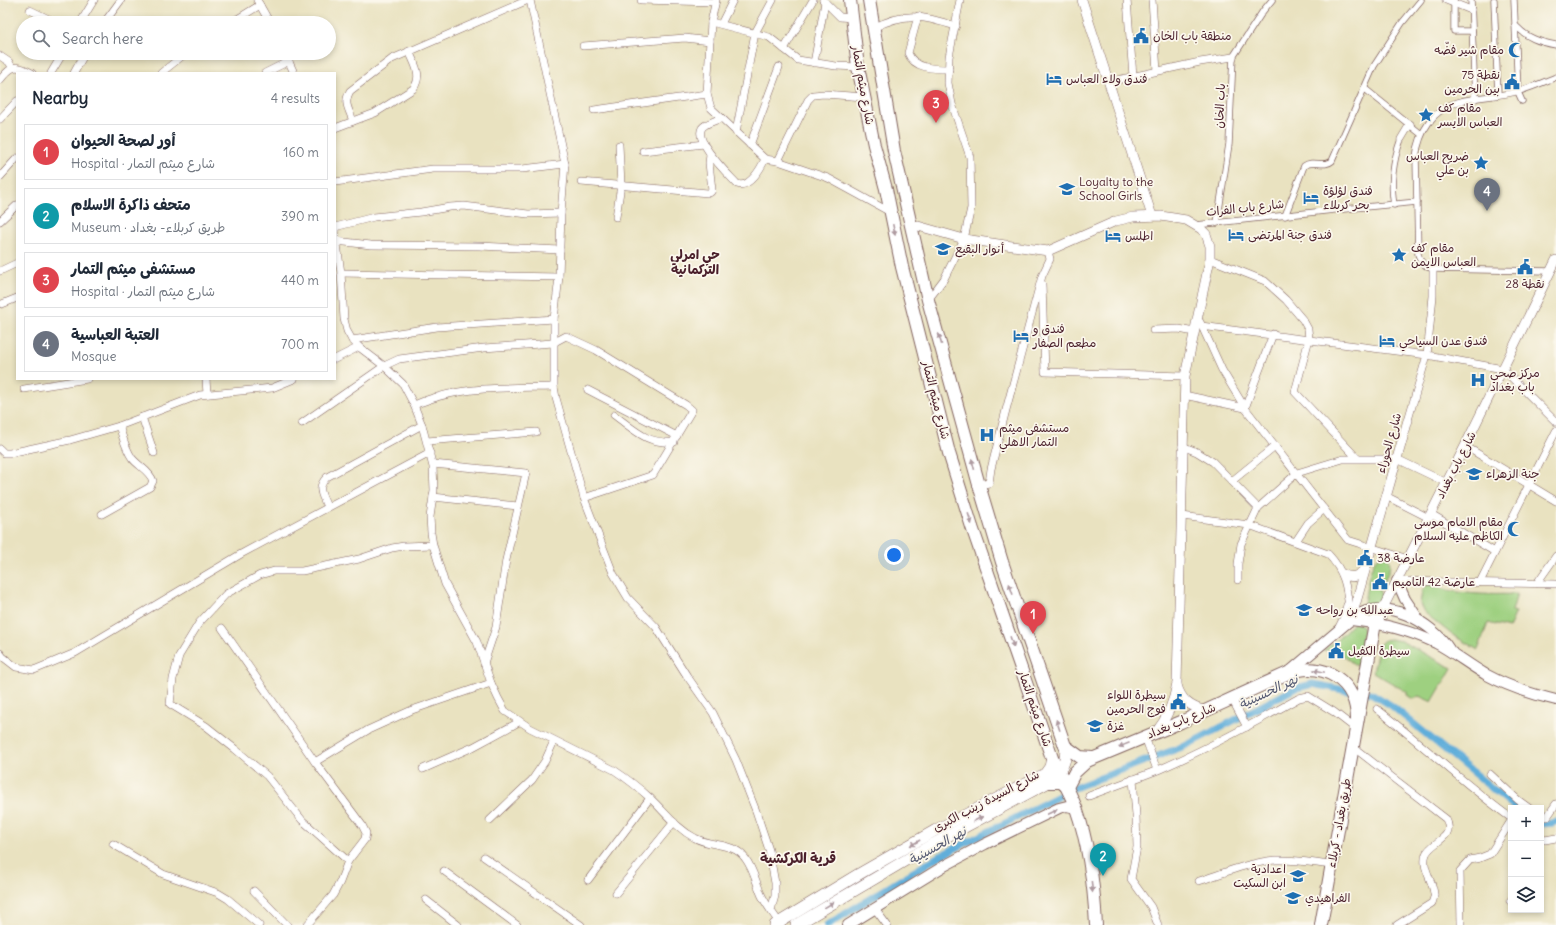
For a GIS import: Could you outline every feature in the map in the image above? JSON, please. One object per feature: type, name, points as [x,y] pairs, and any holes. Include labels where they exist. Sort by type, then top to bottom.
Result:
[{"type":"highway","name":"شارع ميثم التمار","points":[[850,0],[858,67],[864,97],[902,267],[949,453],[972,527],[1052,758],[1067,787]]},
{"type":"highway","name":"شارع ميثم التمار","points":[[869,0],[899,175],[928,300],[979,485],[1005,571],[1066,746],[1080,757],[1092,758]]},
{"type":"highway","points":[[877,155],[884,160],[889,159],[893,156],[894,151]]},
{"type":"highway","points":[[882,177],[885,174],[892,172],[899,175]]},
{"type":"highway","points":[[942,423],[947,429],[954,430],[960,424],[961,417]]},
{"type":"highway","points":[[949,453],[952,447],[957,443],[964,444],[969,448]]},
{"type":"highway","name":"طريق بغداد - كربلاء","points":[[1321,925],[1375,623],[1382,610]]},
{"type":"highway","points":[[1288,673],[1304,669],[1321,670],[1336,677],[1347,686],[1353,696],[1357,718]]},
{"type":"highway","name":"شارع باب بغداد","points":[[1067,787],[1078,768],[1092,758],[1149,738],[1206,710],[1235,704],[1288,673]]},
{"type":"highway","points":[[1047,778],[1060,782],[1067,787],[1076,808],[1090,864],[1096,925]]},
{"type":"main road","points":[[1397,581],[1407,603],[1422,623]]},
{"type":"main road","points":[[1382,610],[1403,614],[1422,623],[1442,638],[1452,652]]},
{"type":"main road","name":"شارع باب بغداد","points":[[1288,673],[1351,620],[1366,611],[1382,610]]},
{"type":"main road","points":[[1351,620],[1375,623],[1419,636],[1452,652],[1468,664],[1503,683],[1522,691],[1556,700]]},
{"type":"main road","name":"شارع السيدة زينب الكبرى","points":[[778,924],[859,874],[936,830],[1059,773],[1066,757],[1066,746]]},
{"type":"main road","name":"شارع السيدة زينب الكبرى","points":[[796,925],[1047,778],[1052,758]]},
{"type":"main road","points":[[848,925],[944,866],[1059,808],[1068,806],[1076,808]]},
{"type":"street","points":[[84,16],[94,0]]},
{"type":"street","points":[[109,16],[121,0]]},
{"type":"street","points":[[353,121],[346,103],[346,97],[350,91],[392,59],[529,0],[565,164],[560,213],[559,276],[553,343],[554,387],[556,398],[584,498],[617,579],[628,598],[656,627],[687,676],[713,713],[736,760],[756,811],[769,850],[775,883],[771,910]]},
{"type":"street","points":[[641,0],[715,1],[710,41],[707,94],[710,108],[765,159],[778,161],[828,178],[890,212]]},
{"type":"street","points":[[721,24],[733,0]]},
{"type":"street","points":[[736,132],[756,33],[773,0]]},
{"type":"street","points":[[784,49],[813,0]]},
{"type":"street","points":[[928,300],[944,279],[964,239],[971,208],[970,157],[952,104],[948,83],[949,56],[960,0]]},
{"type":"street","points":[[1082,0],[1152,216]]},
{"type":"street","points":[[1127,0],[1133,76]]},
{"type":"street","points":[[1152,0],[1157,71]]},
{"type":"street","name":"باب الخان","points":[[1217,223],[1229,144],[1234,57],[1263,11],[1272,0]]},
{"type":"street","points":[[1285,216],[1304,166],[1312,162],[1326,164],[1332,161],[1374,66],[1402,23],[1421,0]]},
{"type":"street","points":[[1446,0],[1471,10]]},
{"type":"street","points":[[1471,0],[1475,99]]},
{"type":"street","points":[[1494,0],[1498,95]]},
{"type":"street","points":[[1514,0],[1518,92],[1522,101]]},
{"type":"street","points":[[814,63],[824,1]]},
{"type":"street","points":[[824,1],[840,17],[852,18]]},
{"type":"street","points":[[1454,2],[1454,31],[1472,31]]},
{"type":"street","points":[[240,16],[259,3],[266,16]]},
{"type":"street","points":[[30,10],[42,16]]},
{"type":"street","points":[[873,28],[901,17],[918,16],[956,26]]},
{"type":"street","points":[[918,16],[908,53],[909,57],[926,67],[949,69]]},
{"type":"street","points":[[712,22],[769,37],[798,60],[836,66],[858,67]]},
{"type":"street","points":[[1515,24],[1528,37],[1556,45]]},
{"type":"street","points":[[583,46],[685,38],[710,41]]},
{"type":"street","points":[[336,128],[375,113],[412,89],[417,83],[418,75],[409,51]]},
{"type":"street","points":[[0,56],[12,67]]},
{"type":"street","points":[[1108,82],[1200,62],[1234,57]]},
{"type":"street","points":[[52,72],[59,60]]},
{"type":"street","points":[[75,72],[81,60]]},
{"type":"street","points":[[162,72],[177,60]]},
{"type":"street","points":[[267,72],[290,61],[294,72]]},
{"type":"street","points":[[0,80],[12,67],[19,66],[30,72]]},
{"type":"street","points":[[750,145],[779,67]]},
{"type":"street","points":[[1550,271],[1433,269],[1424,265],[1418,255],[1416,157],[1421,134],[1432,118],[1444,108],[1458,101],[1518,92],[1556,77]]},
{"type":"street","points":[[1364,88],[1421,134]]},
{"type":"street","points":[[594,110],[707,94]]},
{"type":"street","points":[[778,161],[808,100],[813,95],[824,94],[864,97]]},
{"type":"street","points":[[0,119],[16,102]]},
{"type":"street","points":[[721,118],[703,126],[701,134],[710,155],[737,184],[740,185],[752,178],[761,167],[765,159]]},
{"type":"street","points":[[1394,205],[1392,172],[1402,139],[1410,124]]},
{"type":"street","points":[[643,151],[704,144]]},
{"type":"street","points":[[616,217],[621,185],[619,145]]},
{"type":"street","points":[[581,182],[708,193],[711,192],[709,163],[710,155]]},
{"type":"street","points":[[0,177],[16,159]]},
{"type":"street","points":[[336,182],[433,169],[522,169],[565,164]]},
{"type":"street","name":"شارع باب الفرات","points":[[1048,251],[1116,221],[1133,217],[1152,216],[1186,220],[1196,225],[1417,202]]},
{"type":"street","points":[[0,221],[16,206]]},
{"type":"street","points":[[336,228],[374,218],[464,206],[528,214],[560,213]]},
{"type":"street","points":[[911,224],[964,239],[1048,251],[1050,259],[1042,276],[1006,410],[991,469],[990,483],[979,485]]},
{"type":"street","points":[[1157,770],[1154,763],[1149,738],[1164,722],[1175,697],[1177,683],[1185,376],[1198,326],[1210,259],[1210,246],[1206,234],[1196,225]]},
{"type":"street","points":[[560,250],[480,246],[371,245],[336,240],[341,273],[338,293],[347,331],[359,348],[384,366],[403,384],[414,405],[427,441],[433,464],[433,497],[430,517],[430,533],[433,545],[445,584],[477,642],[491,683],[505,710],[519,722],[614,770],[650,798],[674,822],[694,838],[704,842],[733,848],[739,851],[750,866],[762,896],[778,924]]},
{"type":"street","points":[[1210,259],[1265,281],[1286,300],[1303,320],[1308,329],[1308,339],[1295,392],[1357,458]]},
{"type":"street","name":"شارع باب بغداد","points":[[1382,610],[1466,446],[1556,260]]},
{"type":"street","points":[[0,271],[16,263]]},
{"type":"street","name":"شارع الحوراء","points":[[1351,620],[1427,355],[1433,296],[1433,269]]},
{"type":"street","points":[[341,273],[559,276]]},
{"type":"street","points":[[1042,276],[1045,372],[1185,376]]},
{"type":"street","points":[[2,304],[16,298]]},
{"type":"street","points":[[352,340],[437,327],[554,319]]},
{"type":"street","points":[[1198,326],[1245,408],[1298,473],[1348,540],[1408,558]]},
{"type":"street","points":[[1152,330],[1179,329],[1198,326],[1273,334],[1427,355],[1503,370],[1556,422]]},
{"type":"street","points":[[1245,408],[1273,334]]},
{"type":"street","points":[[302,423],[384,366],[399,359],[484,348],[553,343],[566,336],[596,350],[692,410],[653,474],[584,498]]},
{"type":"street","points":[[336,359],[359,348]]},
{"type":"street","points":[[24,389],[81,380]]},
{"type":"street","points":[[206,380],[207,394]]},
{"type":"street","points":[[0,449],[4,453],[10,453],[70,440],[120,426],[207,394],[272,388],[292,380]]},
{"type":"street","points":[[414,405],[438,396],[464,392],[501,388],[554,387]]},
{"type":"street","points":[[588,390],[675,439]]},
{"type":"street","points":[[1184,395],[1245,408]]},
{"type":"street","points":[[614,415],[644,437],[662,442],[675,439]]},
{"type":"street","points":[[142,417],[154,453]]},
{"type":"street","points":[[102,514],[150,487],[153,481],[151,476],[133,459],[126,448],[120,426]]},
{"type":"street","points":[[327,507],[320,490],[322,483],[327,477],[422,426]]},
{"type":"street","points":[[1480,582],[1556,431]]},
{"type":"street","points":[[427,441],[536,432]]},
{"type":"street","points":[[1182,446],[1197,452],[1213,462],[1258,508]]},
{"type":"street","points":[[1232,481],[1275,446]]},
{"type":"street","points":[[1466,446],[1528,486],[1556,502]]},
{"type":"street","points":[[0,653],[16,667],[34,670],[75,654],[241,554],[430,453]]},
{"type":"street","points":[[1238,580],[1241,544],[1258,508],[1298,473],[1329,462],[1357,458],[1397,459],[1447,483]]},
{"type":"street","points":[[433,464],[526,473],[506,560],[496,627],[484,663]]},
{"type":"street","points":[[1386,496],[1430,516],[1495,552]]},
{"type":"street","points":[[433,497],[518,506]]},
{"type":"street","points":[[1296,541],[1308,523],[1324,509]]},
{"type":"street","points":[[1182,516],[1249,525],[1328,554],[1343,574],[1351,620]]},
{"type":"street","points":[[348,861],[307,825],[267,776],[206,726],[170,704],[179,656],[199,623],[226,594],[260,575],[274,571],[302,571],[358,559],[392,548],[433,545]]},
{"type":"street","points":[[1537,583],[1556,556]]},
{"type":"street","points":[[1343,574],[1347,577],[1356,576],[1361,574],[1366,566]]},
{"type":"street","points":[[1397,581],[1556,584]]},
{"type":"street","points":[[1335,634],[1345,614],[1347,591]]},
{"type":"street","points":[[222,628],[315,762],[362,825],[366,833],[366,839],[348,861],[333,895],[307,925]]},
{"type":"street","points":[[315,762],[368,730],[399,716],[491,683]]},
{"type":"street","points":[[1177,683],[1179,692],[1186,702],[1197,709],[1206,710]]},
{"type":"street","points":[[1089,796],[1157,770],[1231,736],[1299,698],[1308,696],[1334,712],[1357,718]]},
{"type":"street","points":[[1235,704],[1247,727]]},
{"type":"street","points":[[1377,709],[1413,737],[1448,769],[1508,816]]},
{"type":"street","points":[[423,769],[473,748],[519,722]]},
{"type":"street","points":[[490,820],[532,780],[545,762],[554,741]]},
{"type":"street","points":[[1353,747],[1446,819],[1449,824],[1449,830],[1446,835],[1427,852],[1424,861],[1435,894],[1432,903],[1397,925]]},
{"type":"street","points":[[1490,774],[1525,805]]},
{"type":"street","points":[[1134,779],[1137,848],[1132,879],[1151,907],[1158,925]]},
{"type":"street","points":[[588,880],[650,798]]},
{"type":"street","points":[[1544,815],[1548,817],[1556,804]]},
{"type":"street","points":[[616,893],[674,822]]},
{"type":"street","points":[[1461,925],[1460,871],[1470,860],[1490,854],[1508,826]]},
{"type":"street","points":[[1544,841],[1556,838]]},
{"type":"street","points":[[113,844],[163,874],[218,893],[228,899],[259,925]]},
{"type":"street","points":[[484,857],[581,925]]},
{"type":"street","points":[[1199,881],[1245,867],[1276,860],[1332,865]]},
{"type":"street","points":[[444,871],[517,925]]},
{"type":"street","points":[[254,891],[287,925]]},
{"type":"street","points":[[426,900],[456,924]]},
{"type":"street","points":[[875,909],[887,925]]},
{"type":"green space","points":[[1382,555],[1389,561],[1389,571],[1379,590],[1381,595],[1379,600],[1375,605],[1367,607],[1364,605],[1364,602],[1371,568],[1374,562]]},
{"type":"green space","points":[[1428,584],[1438,588],[1460,592],[1517,594],[1512,611],[1516,612],[1509,628],[1488,623],[1478,650],[1451,634],[1424,612],[1420,604],[1422,591]]},
{"type":"green space","points":[[1354,623],[1360,624],[1363,629],[1358,667],[1338,653],[1323,650],[1336,641]]},
{"type":"green space","points":[[1390,639],[1401,641],[1452,668],[1432,702],[1419,696],[1413,699],[1407,695],[1407,692],[1373,672],[1379,645],[1384,640]]},
{"type":"waterway","name":"نهر الحسينية","points":[[1074,788],[1187,745],[1296,688],[1313,684],[1349,691]]},
{"type":"waterway","name":"نهر الحسينية","points":[[1360,692],[1371,693],[1392,706],[1512,805]]},
{"type":"waterway","name":"نهر الحسينية","points":[[827,925],[936,858],[1063,794]]},
{"type":"waterway","name":"نهر الحسينية","points":[[1544,824],[1556,821]]},
{"type":"place","name":"منطقة باب الخان","points":[[1141,36]]},
{"type":"place","name":"مقام شير فضّه","points":[[1516,50]]},
{"type":"place","name":"فندق ولاء العباس","points":[[1054,79]]},
{"type":"place","name":"نقطة 75 بين الحرمين","points":[[1512,82]]},
{"type":"place","name":"مقام كف العباس الايسر","points":[[1426,115]]},
{"type":"place","name":"مستشفى ميثم التمار","points":[[936,123]]},
{"type":"place","name":"ضريح العباس بن علي","points":[[1481,163]]},
{"type":"place","name":"Loyalty to the School Girls","points":[[1067,189]]},
{"type":"place","name":"فندق لؤلؤة بحر كربلاء","points":[[1311,198]]},
{"type":"place","name":"العتبة العباسية","points":[[1487,211]]},
{"type":"place","name":"فندق جنة المرتضى","points":[[1236,235]]},
{"type":"place","name":"اطلس","points":[[1113,236]]},
{"type":"place","name":"أنوار البقيع","points":[[943,249]]},
{"type":"place","name":"مقام كف العباس الايمن","points":[[1399,255]]},
{"type":"place","name":"نقطة 28","points":[[1525,267]]},
{"type":"place","name":"فندق و مطعم الصفار","points":[[1021,336]]},
{"type":"place","name":"فندق عدن السياحي","points":[[1387,341]]},
{"type":"place","name":"مركز صحي باب بغداد","points":[[1478,380]]},
{"type":"place","name":"مستشفى ميثم التمار الاهلي","points":[[987,435]]},
{"type":"place","name":"جنة الزهراء","points":[[1474,474]]},
{"type":"place","name":"مقام الامام موسى الكاظم عليه السلام","points":[[1515,529]]},
{"type":"place","name":"عارضة 38","points":[[1365,558]]},
{"type":"place","name":"عارضة 42 التاميم","points":[[1380,582]]},
{"type":"place","name":"عبدالله بن رواحه","points":[[1304,610]]},
{"type":"place","name":"أور لصحة الحيوان","points":[[1033,634]]},
{"type":"place","name":"سيطرة الكفيل","points":[[1336,651]]},
{"type":"place","name":"سيطرة اللواء فوج الحرمين","points":[[1178,702]]},
{"type":"place","name":"غزة","points":[[1095,726]]},
{"type":"place","name":"متحف ذاكرة الاسلام","points":[[1103,876]]},
{"type":"place","name":"اعدادية ابن السكيت","points":[[1298,876]]},
{"type":"place","name":"الفراهيدي","points":[[1293,898]]},
{"type":"district","name":"حي امرلي التركمانية","points":[[695,262]]},
{"type":"district","name":"قرية الكركشية","points":[[798,858]]}]
